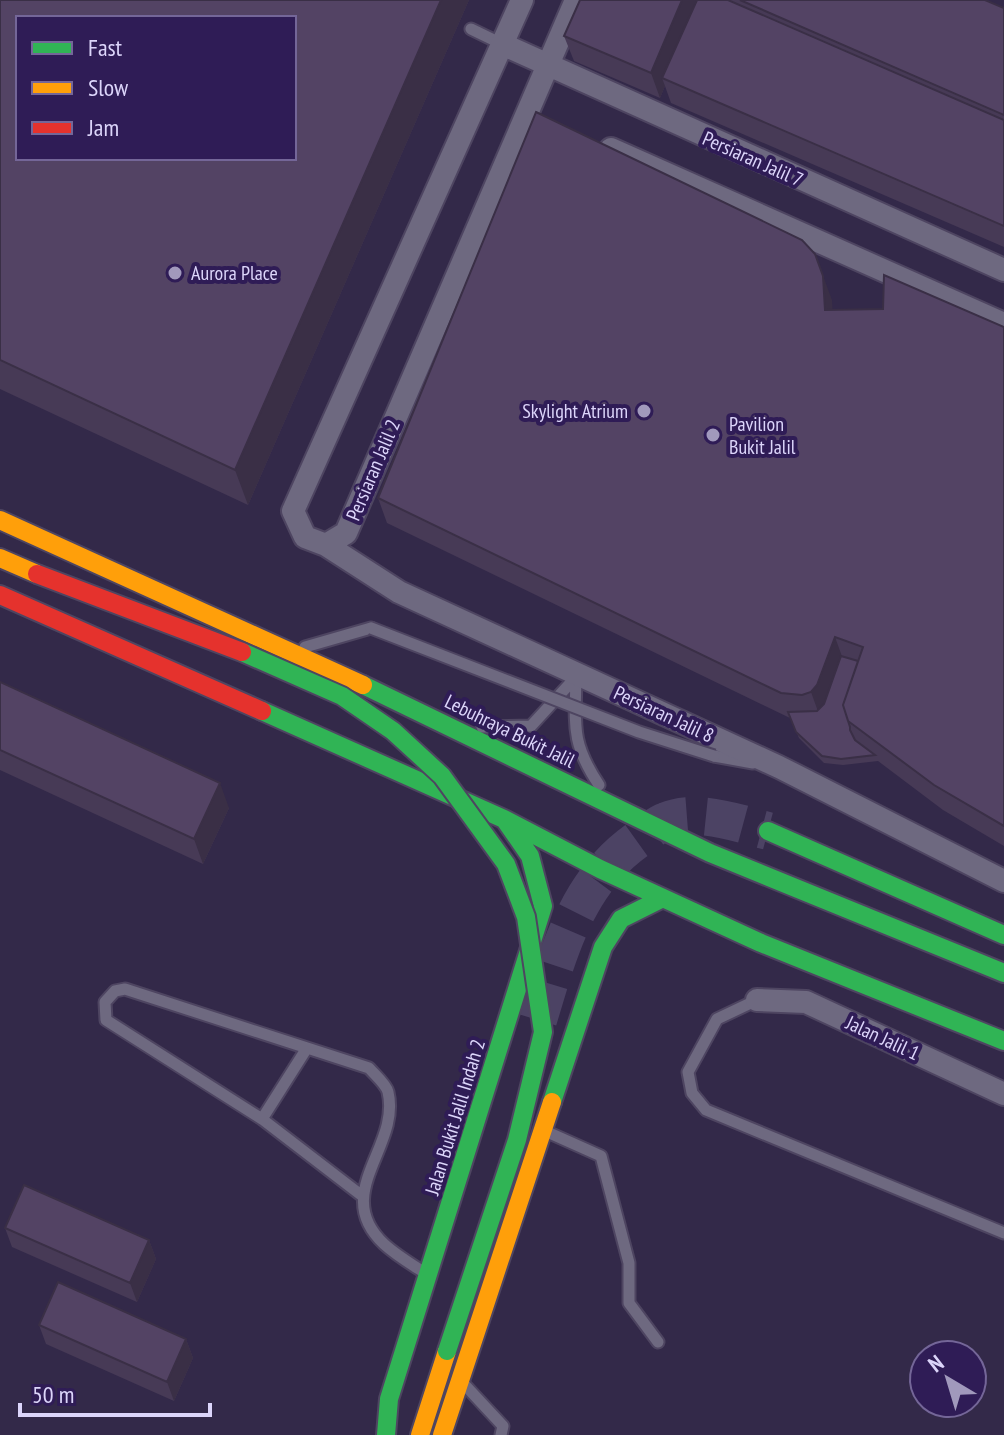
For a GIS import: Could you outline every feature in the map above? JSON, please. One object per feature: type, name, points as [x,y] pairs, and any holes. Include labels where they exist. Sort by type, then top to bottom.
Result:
[{"type":"main road","name":"Lebuhraya Bukit Jalil","points":[[0,520],[293,651],[710,853],[1004,973]]},
{"type":"main road","points":[[0,558],[196,632],[342,696],[393,731],[442,776],[506,864],[526,917],[543,1032],[517,1140],[424,1414],[420,1435]]},
{"type":"main road","points":[[0,595],[504,819],[761,943],[1004,1041]]},
{"type":"main road","name":"Jalan Bukit Jalil Indah 2","points":[[386,1435],[389,1399],[543,906],[530,856],[504,819]]},
{"type":"main road","points":[[768,831],[1004,935]]},
{"type":"main road","points":[[442,1435],[603,947],[621,919],[663,898]]},
{"type":"street","points":[[326,545],[305,537],[293,511],[522,0]]},
{"type":"street","name":"Persiaran Jalil 2","points":[[326,545],[346,533],[534,115],[547,67],[576,0]]},
{"type":"street","name":"Persiaran Jalil 7","points":[[502,44],[547,67],[1004,270]]},
{"type":"street","points":[[585,138],[1004,324]]},
{"type":"street","name":"Persiaran Jalil 8","points":[[326,545],[399,592],[779,767],[1004,881]]},
{"type":"street","name":"Jalan Jalil 1","points":[[757,1000],[806,1002],[1004,1094]]},
{"type":"lane","points":[[471,29],[502,44]]},
{"type":"lane","points":[[293,651],[371,628],[639,732],[714,756],[779,767]]},
{"type":"lane","points":[[450,726],[531,726],[576,677],[575,733],[581,757],[616,809]]},
{"type":"lane","points":[[361,1195],[262,1119],[106,1020],[105,1002],[115,991],[125,989],[369,1068],[388,1090],[389,1120],[361,1195],[366,1214],[382,1242],[428,1276]]},
{"type":"lane","points":[[757,1000],[717,1019],[688,1072],[692,1093],[706,1110],[1004,1233]]},
{"type":"lane","points":[[262,1119],[307,1048]]},
{"type":"lane","points":[[541,1130],[601,1156],[629,1263],[629,1303],[658,1342]]},
{"type":"lane","points":[[460,1379],[503,1426],[501,1435]]},
{"type":"building","name":"Aurora Place","points":[[0,0],[441,0],[235,470],[0,360]]},
{"type":"building","points":[[580,0],[682,0],[651,73],[564,36]]},
{"type":"building","points":[[697,0],[728,0],[1004,120],[1004,226],[662,78]]},
{"type":"building","points":[[740,0],[985,0],[1004,8],[1004,115]]},
{"type":"building","name":"Pavilion Bukit Jalil","points":[[536,112],[802,240],[815,254],[823,276],[825,310],[883,309],[884,275],[1004,327],[1004,826],[934,785],[848,721],[843,705],[863,647],[835,637],[817,685],[811,692],[802,695],[781,693],[378,498]]},
{"type":"building","points":[[841,656],[858,661],[843,705],[850,730],[855,740],[875,755],[841,759],[822,756],[796,732],[788,712],[817,711],[824,704]]},
{"type":"building","points":[[0,682],[220,783],[194,839],[0,750]]},
{"type":"building","points":[[24,1185],[149,1240],[130,1283],[5,1228]]},
{"type":"building","points":[[58,1282],[186,1339],[167,1382],[39,1325]]},
{"type":"tunnel","points":[[538,1020],[573,919],[600,875],[618,855],[659,824],[678,817],[717,818],[768,831]]},
{"type":"traffic: fast","points":[[242,652],[342,696],[393,731],[442,776],[506,864],[526,917],[543,1032],[517,1140],[447,1351]]},
{"type":"traffic: fast","points":[[363,685],[710,853],[1004,973]]},
{"type":"traffic: fast","points":[[262,711],[504,819],[600,869],[761,943],[1004,1041]]},
{"type":"traffic: fast","points":[[386,1435],[389,1399],[543,906],[530,856],[505,820]]},
{"type":"traffic: fast","points":[[768,831],[1004,935]]},
{"type":"traffic: fast","points":[[552,1102],[603,947],[621,919],[663,898]]},
{"type":"traffic: slow","points":[[0,520],[363,685]]},
{"type":"traffic: slow","points":[[0,558],[37,574]]},
{"type":"traffic: slow","points":[[442,1435],[552,1102]]},
{"type":"traffic: slow","points":[[420,1435],[447,1351]]},
{"type":"traffic: jam","points":[[37,574],[242,652]]},
{"type":"traffic: jam","points":[[0,595],[262,711]]},
{"type":"place","name":"Aurora Place","points":[[175,273]]},
{"type":"place","name":"Skylight Atrium","points":[[644,411]]},
{"type":"place","name":"Pavilion Bukit Jalil","points":[[713,435]]}]
